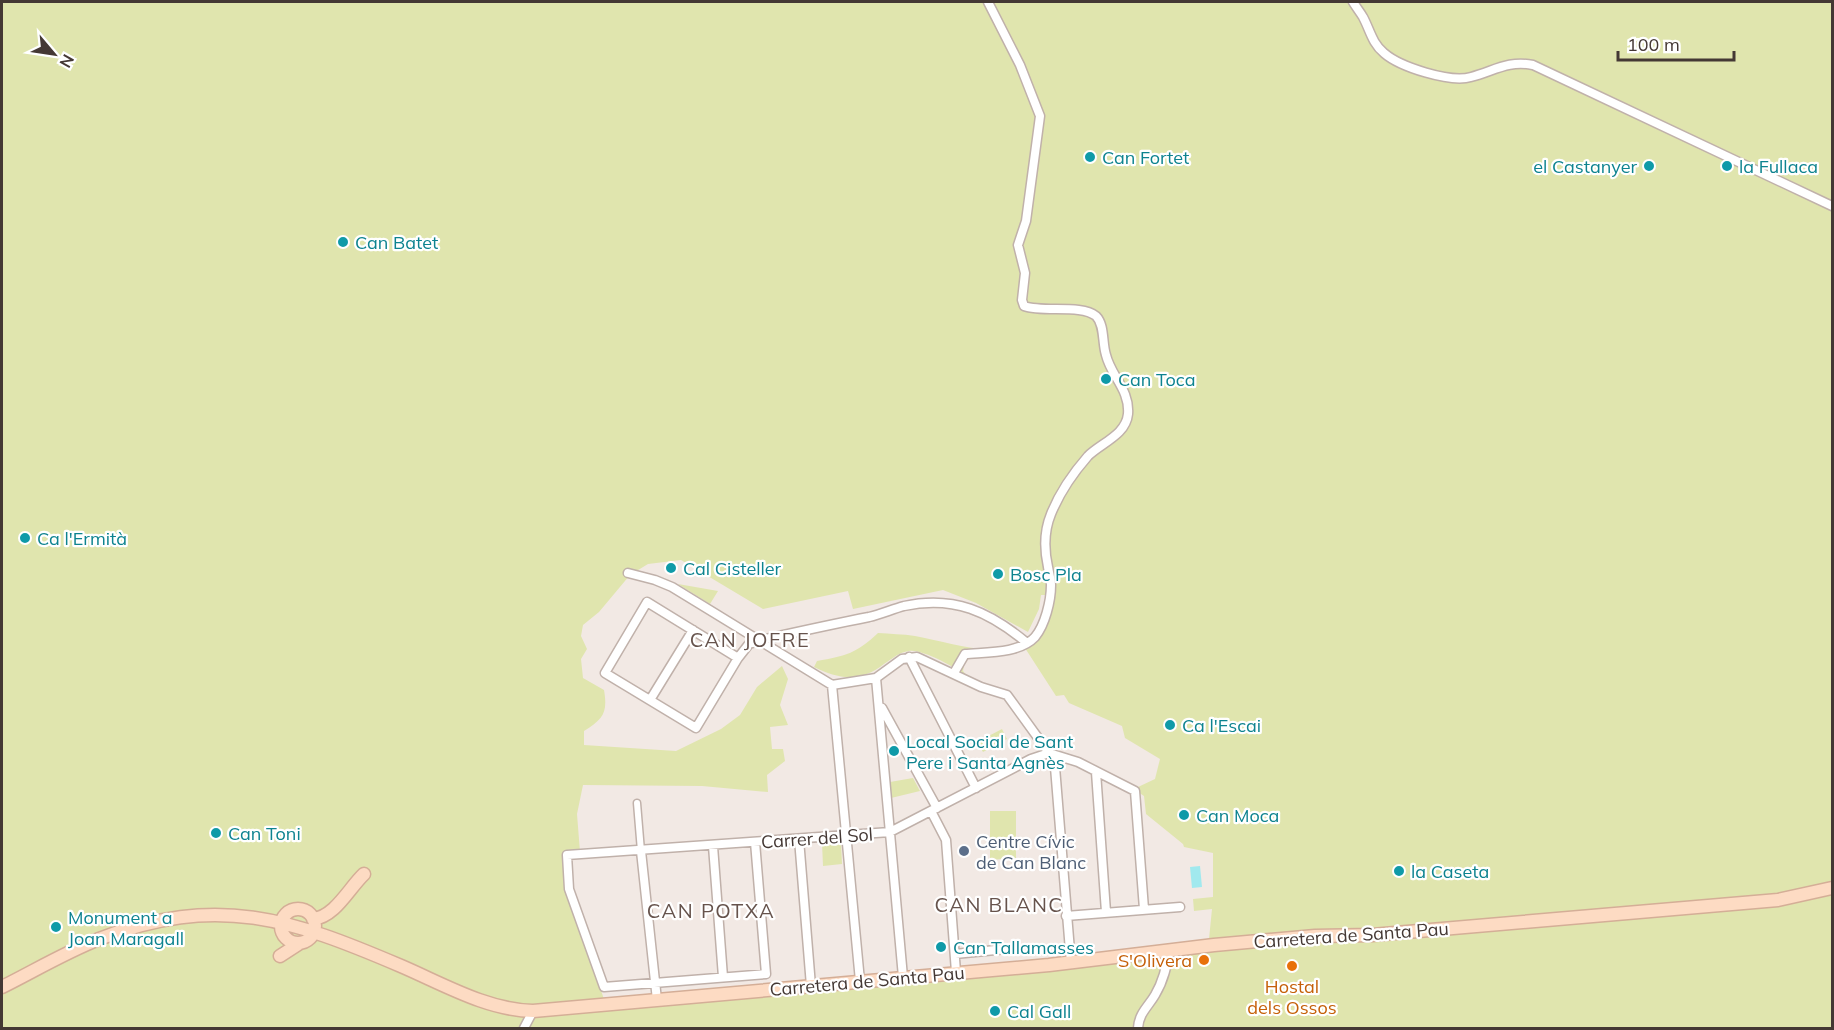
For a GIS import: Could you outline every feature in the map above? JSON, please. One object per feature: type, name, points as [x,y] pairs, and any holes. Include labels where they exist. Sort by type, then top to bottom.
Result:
[{"type":"main road","points":[[281,925],[291,942],[308,933],[364,874]]},
{"type":"main road","name":"Carretera de Santa Pau","points":[[335,939],[487,1003],[518,1011],[533,1011],[1071,963],[1169,949],[1315,936],[1372,935],[1778,900],[1833,888]]},
{"type":"main road","points":[[2,987],[98,939],[145,923],[189,915],[253,917],[335,939]]},
{"type":"main road","points":[[308,933],[317,938],[335,939]]},
{"type":"street","points":[[954,674],[965,654],[1009,650],[1035,637],[1046,613],[1052,584],[1045,545],[1047,525],[1054,507],[1088,456],[1119,432],[1128,417],[1128,402],[1106,358],[1101,323],[1094,315],[1084,312],[1033,310],[1024,306],[1022,300],[1025,273],[1018,245],[1026,221],[1040,116],[1020,64],[988,2]]},
{"type":"street","points":[[1353,2],[1363,17],[1372,38],[1384,53],[1412,67],[1450,79],[1470,78],[1520,62],[1533,65],[1833,206]]},
{"type":"street","points":[[628,573],[672,586],[832,685],[876,678],[902,659],[909,657],[925,659],[981,687],[1007,695],[1049,753],[1055,767],[1071,963]]},
{"type":"street","points":[[738,658],[647,602],[605,673],[696,728],[738,658],[749,644],[761,640],[878,615],[905,606],[937,602],[972,608],[1004,624],[1027,643]]},
{"type":"street","points":[[650,699],[693,630]]},
{"type":"street","points":[[909,657],[976,788]]},
{"type":"street","points":[[876,678],[903,977]]},
{"type":"street","points":[[832,685],[860,981]]},
{"type":"street","points":[[880,705],[934,810],[946,840],[956,972]]},
{"type":"street","points":[[1049,753],[1078,762],[1135,791],[1144,909]]},
{"type":"street","name":"Carrer del Sol","points":[[654,981],[604,987],[569,889],[567,855],[890,832],[1031,759],[1049,753]]},
{"type":"street","points":[[1096,772],[1106,912]]},
{"type":"street","points":[[637,802],[657,1000]]},
{"type":"street","points":[[799,839],[811,986]]},
{"type":"street","points":[[654,981],[766,974],[755,842]]},
{"type":"street","points":[[713,846],[723,977]]},
{"type":"street","points":[[1066,916],[1180,907]]},
{"type":"street","points":[[955,954],[1016,948]]},
{"type":"street","points":[[1138,1029],[1141,1014],[1155,996],[1167,971],[1169,949]]},
{"type":"street","points":[[525,1029],[533,1011]]},
{"type":"green space","points":[[2,2],[1832,2],[1832,1028],[2,1028]],"holes":[[[681,560],[763,609],[848,591],[853,609],[943,590],[976,603],[1028,632],[1039,609],[1041,595],[1048,595],[1038,629],[1031,637],[1018,644],[1004,648],[974,648],[915,636],[878,633],[857,649],[844,655],[817,661],[814,667],[842,677],[859,676],[875,670],[902,653],[915,651],[939,660],[968,677],[963,671],[969,657],[1025,648],[1056,696],[1064,695],[1069,703],[1122,726],[1125,738],[1160,759],[1155,779],[1138,787],[1138,792],[1144,796],[1146,814],[1184,847],[1213,853],[1213,897],[1193,899],[1194,911],[1212,909],[1208,949],[606,1005],[566,889],[569,853],[580,852],[577,814],[583,785],[702,786],[768,792],[767,775],[785,761],[783,749],[772,749],[770,727],[788,725],[780,705],[788,679],[782,666],[757,687],[740,715],[721,729],[676,751],[584,745],[584,731],[600,719],[605,704],[604,690],[583,678],[581,659],[587,649],[581,636],[583,625],[599,612],[630,575],[648,564]]]},
{"type":"green space","points":[[678,584],[718,591],[710,604]]},
{"type":"green space","points":[[1002,729],[1007,739],[983,752],[977,742]]},
{"type":"green space","points":[[913,778],[920,791],[891,798],[890,782]]},
{"type":"green space","points":[[990,811],[1016,811],[1016,858],[990,860]]},
{"type":"green space","points":[[841,842],[842,864],[823,866],[822,843]]},
{"type":"water","points":[[1200,866],[1202,887],[1192,888],[1190,867]]},
{"type":"place","name":"Can Fortet","points":[[1090,157]]},
{"type":"place","name":"el Castanyer","points":[[1649,166]]},
{"type":"place","name":"la Fullaca","points":[[1727,166]]},
{"type":"place","name":"Can Batet","points":[[343,242]]},
{"type":"place","name":"Can Toca","points":[[1106,379]]},
{"type":"place","name":"Ca l'Ermità","points":[[25,538]]},
{"type":"place","name":"Cal Cisteller","points":[[671,568]]},
{"type":"place","name":"Bosc Pla","points":[[998,574]]},
{"type":"place","name":"Ca l'Escai","points":[[1170,725]]},
{"type":"place","name":"Local Social de Sant Pere i Santa Agnès","points":[[894,751]]},
{"type":"place","name":"Can Moca","points":[[1184,815]]},
{"type":"place","name":"Can Toni","points":[[216,833]]},
{"type":"place","name":"Centre Cívic de Can Blanc","points":[[964,851]]},
{"type":"place","name":"la Caseta","points":[[1399,871]]},
{"type":"place","name":"Monument a Joan Maragall","points":[[56,927]]},
{"type":"place","name":"Can Tallamasses","points":[[941,947]]},
{"type":"place","name":"S'Olivera","points":[[1204,960]]},
{"type":"place","name":"Hostal dels Ossos","points":[[1292,966]]},
{"type":"place","name":"Cal Gall","points":[[995,1011]]},
{"type":"district","name":"CAN JOFRE","points":[[750,639]]},
{"type":"district","name":"CAN BLANC","points":[[999,904]]},
{"type":"district","name":"CAN POTXA","points":[[711,910]]}]
